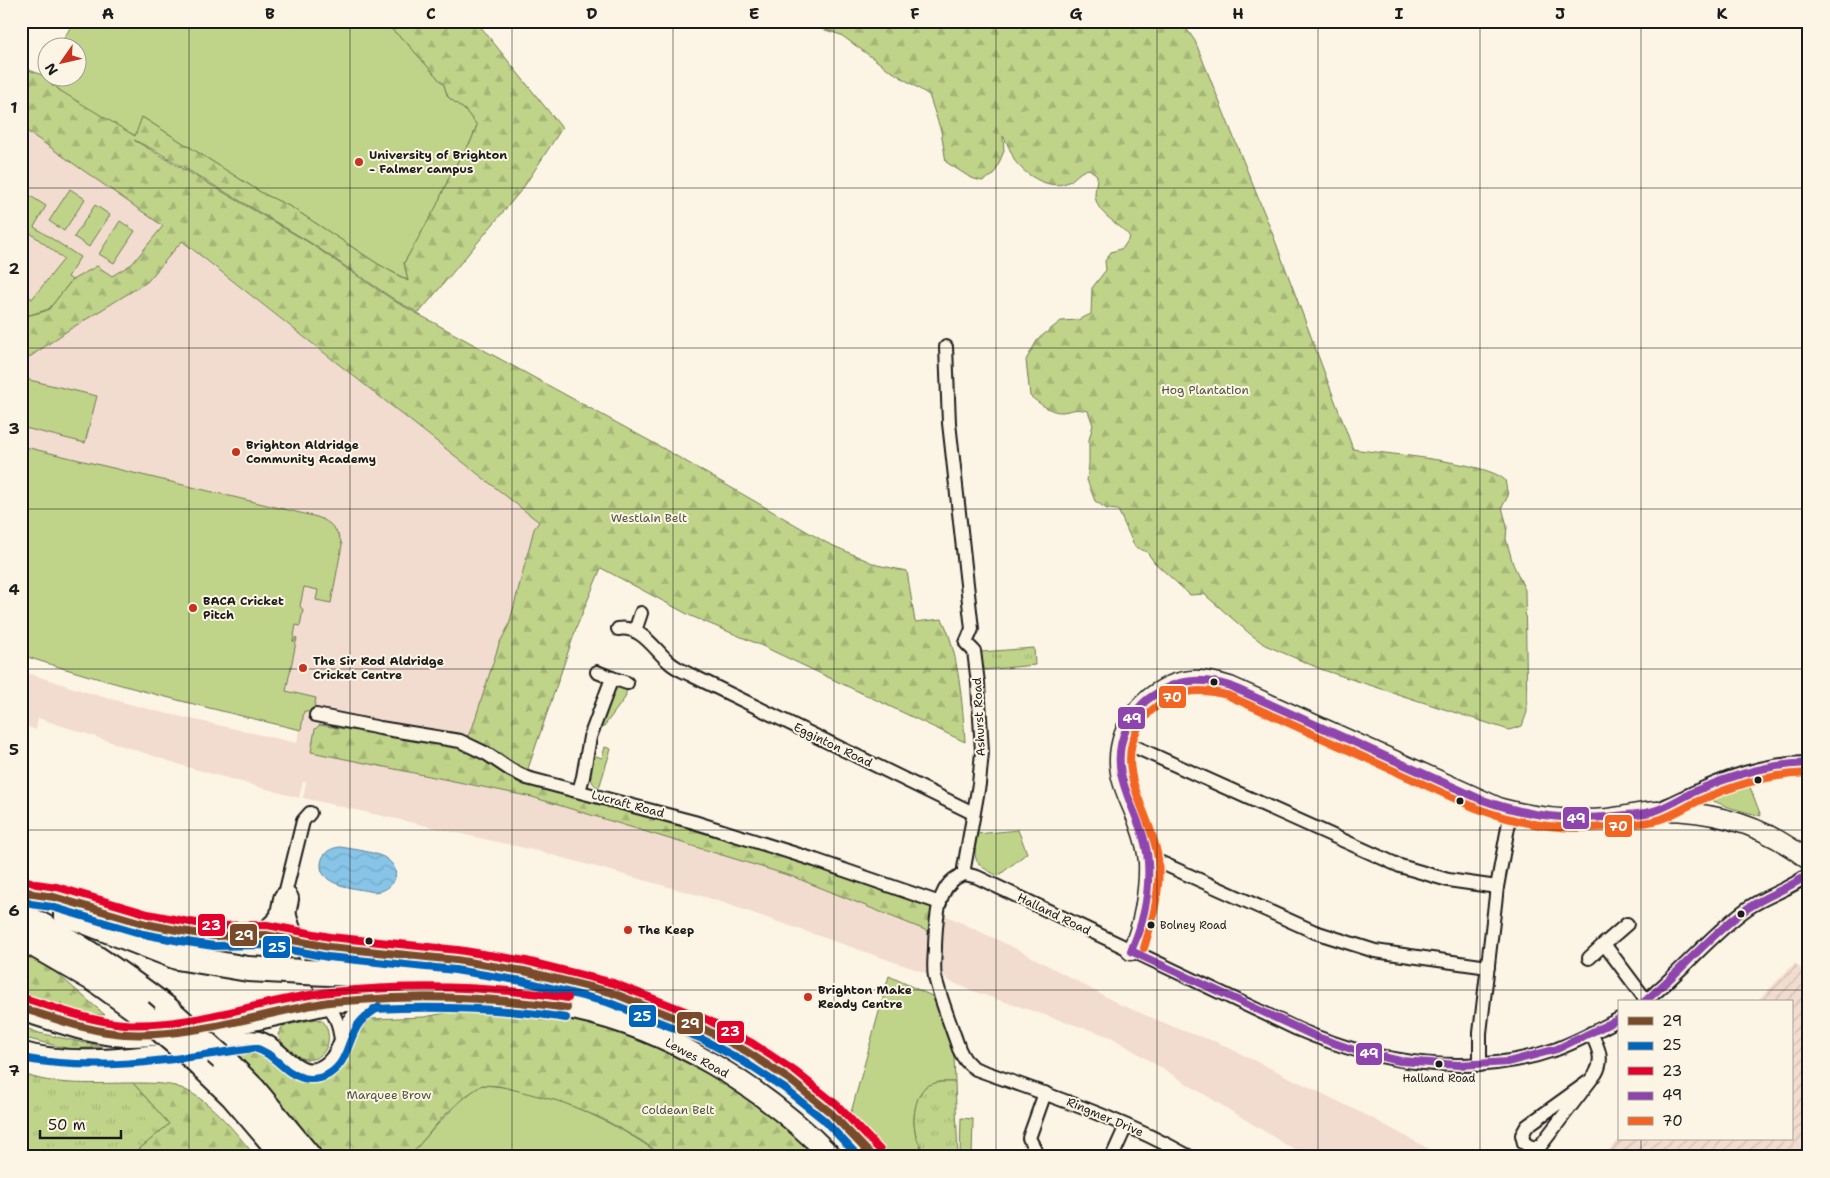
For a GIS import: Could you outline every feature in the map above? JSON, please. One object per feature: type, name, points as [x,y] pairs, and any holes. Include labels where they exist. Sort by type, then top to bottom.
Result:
[{"type":"highway","points":[[27,892],[54,897],[146,924],[182,931],[215,936],[266,935],[300,942]]},
{"type":"highway","points":[[27,892],[51,908],[102,930],[177,957],[248,969],[442,976],[514,984],[610,1003],[638,1004]]},
{"type":"highway","points":[[266,935],[282,919],[286,899]]},
{"type":"highway","points":[[21,915],[90,954],[167,1010],[253,1088],[309,1157]]},
{"type":"highway","points":[[21,937],[97,981],[140,1012],[196,1060],[233,1096],[285,1157]]},
{"type":"highway","points":[[21,1008],[87,1028],[124,1034],[207,1027],[328,1002]]},
{"type":"main road","points":[[300,942],[329,947],[456,960],[524,971],[610,992],[704,1029],[746,1051],[790,1080],[831,1113],[873,1157]]},
{"type":"main road","name":"Lewes Road","points":[[328,1002],[373,998],[429,997],[539,1004],[573,1010],[631,1026],[701,1058],[756,1092],[799,1125],[832,1157]]},
{"type":"street","name":"Ashurst Road","points":[[946,347],[949,423],[972,629],[966,643],[974,651],[982,738],[981,769],[964,868],[965,874]]},
{"type":"street","points":[[618,628],[635,631],[641,614]]},
{"type":"street","name":"Egginton Road","points":[[635,631],[645,638],[669,662],[695,671],[973,813]]},
{"type":"street","points":[[597,672],[627,683]]},
{"type":"street","points":[[579,791],[590,737],[612,678]]},
{"type":"street","points":[[1131,951],[1139,929],[1143,908],[1148,879],[1148,861],[1140,827],[1120,774],[1119,756],[1122,741],[1126,728],[1136,711],[1169,686],[1186,681],[1216,682],[1260,699],[1480,800],[1511,811],[1567,819],[1588,819],[1654,811],[1710,815],[1739,821],[1782,841],[1809,861]]},
{"type":"street","name":"Lucraft Road","points":[[316,715],[460,741],[487,754],[498,763],[527,778],[694,822],[815,860],[940,903]]},
{"type":"street","points":[[1122,741],[1400,866],[1448,880],[1497,887]]},
{"type":"street","points":[[1654,811],[1698,790],[1725,780],[1778,765],[1809,763]]},
{"type":"street","points":[[1480,1065],[1480,1033],[1497,887],[1511,811]]},
{"type":"street","points":[[310,813],[303,821],[286,890],[286,899],[292,924],[338,1024],[341,1040]]},
{"type":"street","points":[[1148,861],[1155,860],[1315,932],[1376,951],[1488,967]]},
{"type":"street","points":[[940,903],[950,882],[965,874]]},
{"type":"street","name":"Halland Road","points":[[965,874],[977,877],[1297,1029],[1342,1046],[1400,1061],[1439,1065],[1480,1065],[1508,1062],[1568,1044],[1618,1020]]},
{"type":"street","points":[[1646,1000],[1747,908],[1809,874]]},
{"type":"street","name":"Ringmer Drive","points":[[940,903],[936,922],[934,964],[936,978],[959,1050],[966,1062],[976,1069],[1045,1093],[1126,1126],[1190,1157]]},
{"type":"street","points":[[1589,958],[1627,924]]},
{"type":"street","points":[[1604,944],[1644,1000]]},
{"type":"street","points":[[21,1048],[54,1054],[101,1055],[145,1053],[254,1038],[265,1040],[272,1044],[301,1068],[316,1069],[322,1067],[334,1056],[350,1018],[373,998]]},
{"type":"street","points":[[1588,1082],[1524,1129],[1522,1135],[1524,1143],[1533,1148],[1541,1145],[1596,1073],[1600,1060],[1598,1049],[1591,1033]]},
{"type":"street","points":[[1039,1157],[1030,1138],[1045,1093]]},
{"type":"street","points":[[1112,1157],[1126,1126]]},
{"type":"shaded area","name":"Brighton Aldridge Community Academy","points":[[21,127],[174,233],[187,246],[539,522],[577,626],[523,784],[632,812],[787,858],[932,908],[931,933],[943,914],[1021,951],[1119,1004],[1184,1031],[1217,1042],[1370,1117],[1444,1157],[1306,1157],[1111,1037],[978,993],[949,981],[940,972],[929,974],[712,899],[542,852],[303,798],[306,782],[303,782],[299,798],[187,767],[38,718],[36,730],[21,724],[21,671],[96,695],[156,711],[297,743],[299,730],[186,703],[21,655]]},
{"type":"shaded area","points":[[1795,963],[1809,977],[1809,1157],[1602,1157],[1619,1140],[1792,1140],[1792,1000],[1758,1000]]},
{"type":"green space","name":"University of Brighton - Falmer campus","points":[[74,21],[382,21],[406,42],[444,85],[448,97],[465,110],[477,125],[471,141],[452,171],[435,210],[404,263],[409,281],[378,264],[291,207],[262,193],[142,117],[136,136],[93,113],[62,93],[57,88],[88,88],[88,38],[64,38]]},
{"type":"green space","name":"Westlain Belt","points":[[382,21],[476,21],[562,128],[523,188],[419,313],[398,302],[311,243],[156,151],[134,140],[308,242],[396,302],[659,446],[827,543],[877,565],[907,571],[915,622],[942,619],[948,631],[959,678],[965,742],[758,644],[691,616],[601,568],[577,626],[523,783],[632,812],[787,858],[932,908],[930,932],[794,877],[532,797],[311,752],[315,729],[320,725],[461,748],[473,726],[499,644],[509,625],[534,529],[539,522],[182,241],[147,282],[67,331],[21,363],[21,319],[49,309],[72,280],[97,266],[112,276],[132,264],[163,226],[21,127],[21,67],[38,73],[38,88],[57,88],[135,136],[142,117],[262,193],[291,207],[378,264],[408,281],[404,263],[436,207],[452,171],[471,141],[477,125],[465,110],[448,97],[444,85],[406,42]]},
{"type":"green space","name":"Hog Plantation","points":[[813,21],[1161,21],[1186,28],[1195,41],[1273,235],[1353,449],[1456,463],[1494,473],[1505,480],[1508,496],[1502,507],[1507,526],[1506,539],[1513,564],[1525,590],[1527,712],[1522,726],[1509,730],[1323,670],[1265,645],[1204,594],[1190,595],[1154,562],[1147,552],[1135,547],[1118,510],[1107,509],[1095,501],[1087,480],[1089,440],[1093,425],[1088,411],[1078,409],[1063,412],[1054,411],[1030,396],[1026,360],[1038,339],[1061,321],[1078,320],[1091,314],[1092,288],[1106,270],[1105,261],[1111,252],[1123,248],[1130,237],[1104,214],[1100,208],[1095,195],[1097,175],[1089,169],[1066,183],[1059,185],[1045,183],[1031,176],[1019,166],[1003,136],[1004,151],[994,175],[982,181],[971,178],[946,162],[941,131],[929,95],[888,69],[841,35],[813,26]]},
{"type":"green space","points":[[70,189],[85,199],[64,231],[49,221]]},
{"type":"green space","points":[[21,190],[46,206],[34,227],[80,257],[68,277],[72,280],[49,309],[23,317],[21,317],[21,295],[23,291],[32,299],[64,259],[29,232],[21,241]]},
{"type":"green space","points":[[95,205],[110,215],[89,247],[74,237]]},
{"type":"green space","points":[[120,221],[135,231],[114,263],[99,254]]},
{"type":"green space","points":[[21,378],[97,396],[85,443],[21,427]]},
{"type":"green space","points":[[21,446],[317,517],[333,527],[342,545],[331,603],[316,600],[318,590],[304,587],[300,606],[303,610],[300,626],[296,625],[293,641],[297,638],[286,691],[316,698],[313,713],[304,711],[301,730],[160,696],[21,655]]},
{"type":"green space","points":[[1034,648],[1035,665],[983,670],[981,652]]},
{"type":"green space","points":[[620,686],[627,688],[625,698],[598,734],[613,692]]},
{"type":"green space","points":[[605,747],[611,749],[599,788],[592,782],[591,778],[593,755],[602,758]]},
{"type":"green space","points":[[1748,782],[1761,816],[1731,808],[1711,800],[1715,792]]},
{"type":"green space","points":[[1018,830],[1027,853],[998,876],[979,864],[975,856],[977,834]]},
{"type":"green space","points":[[21,948],[37,956],[105,1015],[64,1013],[21,995]]},
{"type":"green space","points":[[889,976],[934,997],[954,1057],[955,1082],[940,1082],[922,1091],[915,1108],[915,1133],[922,1150],[928,1157],[887,1157],[850,1116]]},
{"type":"green space","name":"Coldean Belt","points":[[490,1005],[565,1016],[601,1026],[669,1053],[732,1089],[791,1132],[818,1157],[664,1157],[642,1141],[603,1119],[562,1102],[499,1086],[482,1085],[463,1098],[442,1118],[409,1157],[320,1157],[295,1123],[238,1054],[241,1048],[261,1049],[271,1054],[292,1074],[305,1078],[319,1078],[332,1074],[341,1066],[358,1034],[371,1019],[424,1017]]},
{"type":"green space","points":[[316,1019],[322,1020],[327,1029],[327,1046],[323,1053],[316,1058],[299,1057],[287,1048],[278,1034],[283,1026]]},
{"type":"green space","points":[[21,1026],[39,1033],[103,1047],[69,1049],[21,1037]]},
{"type":"green space","points":[[21,1073],[62,1082],[91,1084],[133,1083],[169,1124],[130,1157],[21,1157]]},
{"type":"green space","points":[[940,1082],[955,1082],[958,1157],[928,1157],[923,1151],[915,1130],[915,1108],[920,1094],[925,1087]]},
{"type":"green space","points":[[133,1083],[175,1086],[198,1097],[220,1116],[256,1157],[130,1157],[169,1124]]},
{"type":"green space","points":[[481,1085],[529,1092],[577,1108],[623,1131],[664,1157],[409,1157],[452,1109]]},
{"type":"green space","points":[[961,1118],[973,1119],[972,1157],[960,1157]]},
{"type":"water","points":[[340,847],[384,857],[393,866],[395,871],[393,883],[389,887],[376,892],[336,884],[329,880],[321,868],[322,859],[329,850]]},
{"type":"transit line","name":"49","points":[[1131,951],[1145,908],[1148,862],[1140,827],[1122,779],[1120,763],[1121,745],[1129,722],[1135,713],[1150,698],[1172,685],[1200,681],[1230,686],[1480,799],[1534,814],[1570,818],[1642,814],[1667,806],[1698,790],[1738,775],[1766,768],[1809,763]]},
{"type":"transit line","name":"70","points":[[1144,948],[1153,915],[1159,870],[1155,843],[1133,781],[1130,766],[1131,750],[1135,734],[1148,714],[1166,700],[1183,693],[1209,691],[1227,695],[1476,808],[1532,824],[1589,828],[1651,822],[1670,815],[1697,801],[1742,784],[1782,775],[1809,773]]},
{"type":"transit line","name":"49","points":[[1646,1000],[1708,942],[1748,908],[1809,874]]},
{"type":"transit line","name":"23","points":[[25,880],[36,884],[57,887],[148,914],[184,921],[216,926],[267,925],[330,937],[458,950],[526,961],[613,983],[708,1020],[752,1043],[796,1072],[837,1105],[880,1150]]},
{"type":"transit line","name":"29","points":[[21,889],[33,894],[54,897],[146,924],[182,931],[215,936],[266,935],[329,947],[456,960],[524,971],[610,992],[704,1029],[746,1051],[790,1080],[831,1113],[873,1157]]},
{"type":"transit line","name":"25","points":[[21,900],[31,904],[52,907],[143,934],[180,941],[214,946],[265,945],[328,957],[455,970],[522,981],[607,1002],[700,1038],[741,1060],[784,1088],[824,1120],[859,1157]]},
{"type":"transit line","name":"49","points":[[1131,951],[1317,1037],[1354,1050],[1400,1061],[1459,1065],[1508,1062],[1557,1049],[1618,1019]]},
{"type":"transit line","name":"23","points":[[24,998],[73,1014],[123,1024],[176,1022],[305,996],[361,989],[421,987],[480,989],[568,998]]},
{"type":"transit line","name":"29","points":[[21,1008],[72,1024],[124,1034],[150,1034],[202,1029],[329,1002],[385,998],[463,998],[567,1008]]},
{"type":"transit line","name":"25","points":[[21,1058],[80,1064],[138,1063],[254,1048],[261,1050],[290,1072],[306,1079],[316,1079],[326,1076],[340,1064],[358,1025],[365,1017],[379,1007]]},
{"type":"transit line","name":"25","points":[[374,1009],[470,1009],[566,1018]]},
{"type":"place","name":"University of Brighton - Falmer campus","points":[[359,162]]},
{"type":"place","name":"Brighton Aldridge Community Academy","points":[[236,452]]},
{"type":"place","name":"BACA Cricket Pitch","points":[[193,608]]},
{"type":"place","name":"The Sir Rod Aldridge Cricket Centre","points":[[303,668]]},
{"type":"place","name":"Bolney Road","points":[[1151,925]]},
{"type":"place","name":"The Keep","points":[[628,930]]},
{"type":"place","name":"Brighton Make Ready Centre","points":[[808,997]]},
{"type":"place","name":"Halland Road","points":[[1439,1064]]},
{"type":"park label","name":"Marquee Brow","points":[[389,1095]]}]
